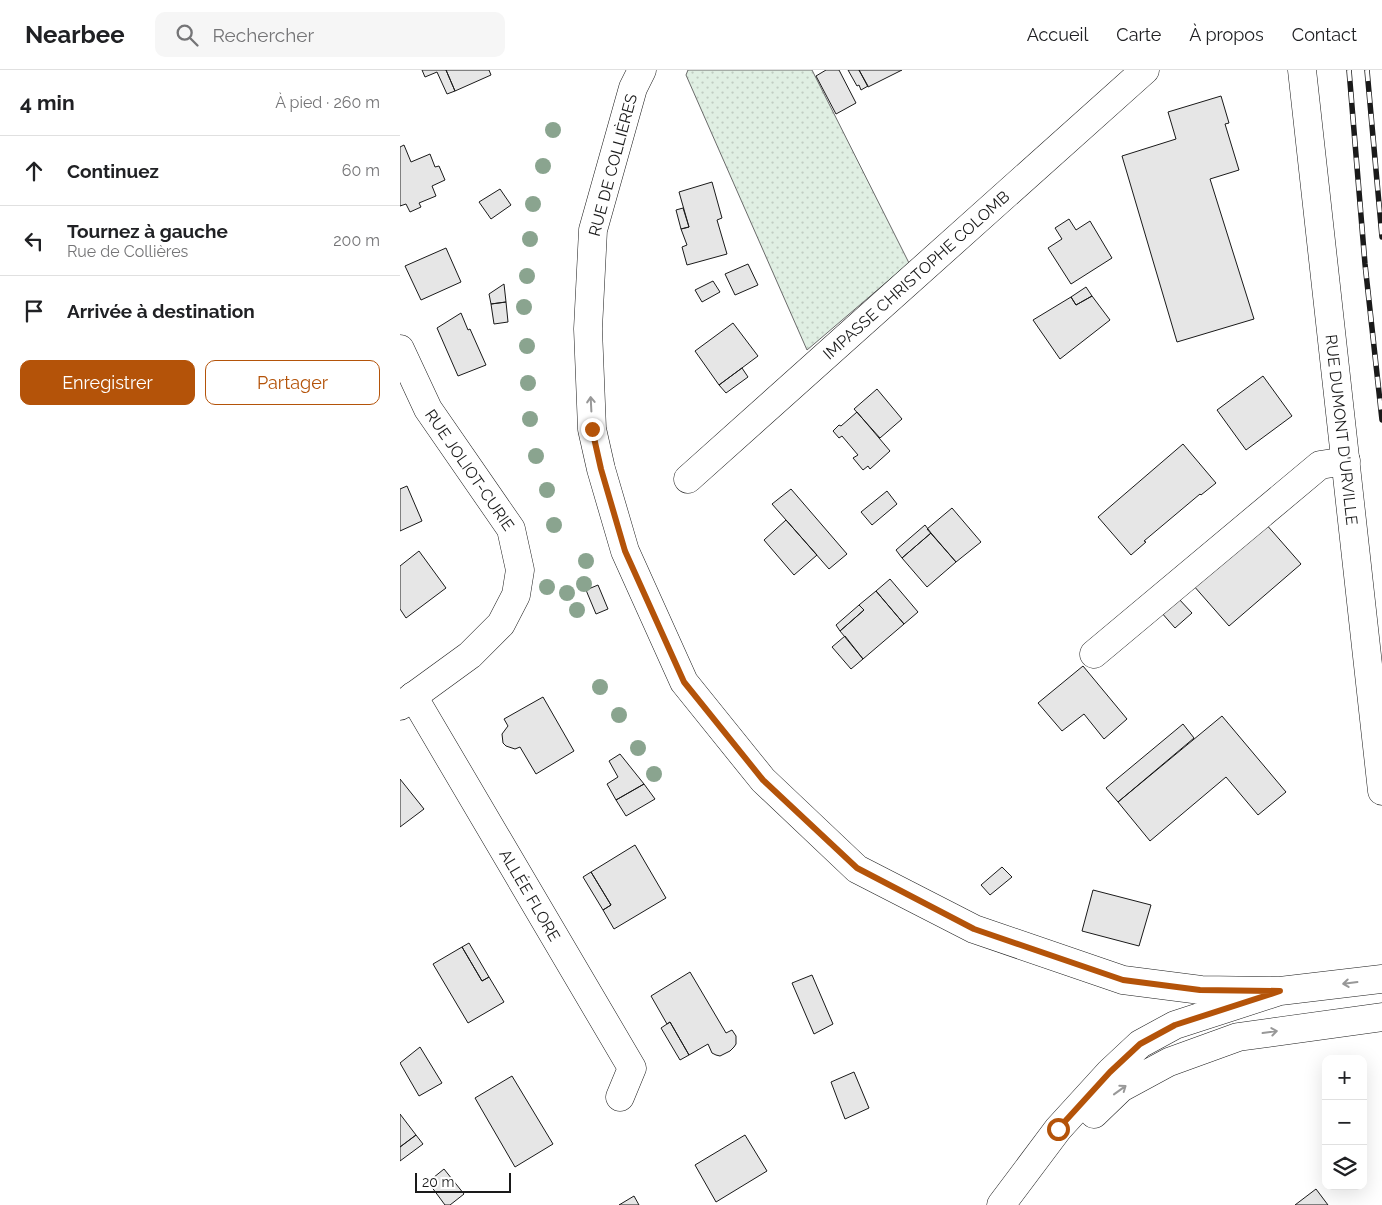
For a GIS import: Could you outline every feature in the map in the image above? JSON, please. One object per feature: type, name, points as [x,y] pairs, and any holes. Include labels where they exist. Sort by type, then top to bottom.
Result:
[{"type":"main road","name":"RUE DE COLLIÈRES","points":[[642,70],[633,88],[593,230],[588,329],[592,429],[601,469],[625,551],[684,682],[763,780],[857,868],[933,908],[974,929],[1123,980],[1200,990],[1280,991]]},
{"type":"main road","name":"IMPASSE CHRISTOPHE COLOMB","points":[[688,479],[1145,70]]},
{"type":"main road","name":"RUE DUMONT D'URVILLE","points":[[1302,70],[1382,791]]},
{"type":"main road","name":"RUE JOLIOT-CURIE","points":[[400,349],[428,409],[512,529],[520,570],[516,595],[501,624],[470,655],[406,701]]},
{"type":"main road","points":[[1094,654],[1320,465],[1346,461]]},
{"type":"main road","name":"ALLÉE FLORE","points":[[406,701],[632,1068],[620,1097]]},
{"type":"main road","points":[[1001,1205],[1058,1129],[1110,1072],[1140,1044],[1175,1025],[1280,991],[1382,979]]},
{"type":"main road","points":[[1019,1205],[1098,1109],[1121,1088],[1169,1062],[1238,1037],[1382,1017]]},
{"type":"green space","points":[[688,70],[812,70],[909,263],[807,350],[686,75]]},
{"type":"building","points":[[422,70],[446,70],[455,91],[447,94],[437,72],[425,77]]},
{"type":"building","points":[[446,70],[489,70],[491,75],[455,91]]},
{"type":"building","points":[[826,70],[839,70],[856,103],[836,114],[816,76]]},
{"type":"building","points":[[848,70],[859,70],[868,86],[861,90]]},
{"type":"building","points":[[859,70],[902,70],[868,87]]},
{"type":"building","points":[[1221,96],[1229,123],[1225,124],[1239,170],[1210,179],[1254,319],[1177,342],[1122,156],[1176,139],[1168,112]]},
{"type":"building","points":[[404,145],[411,162],[430,154],[435,167],[439,166],[445,180],[432,186],[436,196],[419,203],[421,207],[410,212],[406,204],[400,206],[400,147]]},
{"type":"building","points":[[712,182],[722,218],[717,220],[727,254],[687,265],[682,247],[687,245],[681,229],[689,227],[679,192]]},
{"type":"building","points":[[500,189],[511,205],[491,219],[479,202]]},
{"type":"building","points":[[683,208],[689,227],[681,229],[676,210]]},
{"type":"building","points":[[1069,219],[1076,230],[1090,221],[1112,258],[1071,284],[1048,248],[1062,239],[1055,228]]},
{"type":"building","points":[[446,248],[461,282],[421,300],[405,266]]},
{"type":"building","points":[[748,264],[758,285],[735,295],[725,274]]},
{"type":"building","points":[[713,281],[720,292],[702,302],[695,290]]},
{"type":"building","points":[[504,284],[506,302],[491,304],[489,294]]},
{"type":"building","points":[[1086,287],[1092,296],[1076,305],[1071,297]]},
{"type":"building","points":[[1092,296],[1110,320],[1060,359],[1033,320],[1071,297],[1076,305]]},
{"type":"building","points":[[506,302],[508,322],[494,324],[491,304]]},
{"type":"building","points":[[461,313],[486,365],[458,376],[437,328]]},
{"type":"building","points":[[733,323],[758,356],[719,385],[695,351]]},
{"type":"building","points":[[742,368],[748,377],[726,393],[719,385]]},
{"type":"building","points":[[1263,376],[1292,416],[1246,450],[1217,410]]},
{"type":"building","points":[[877,389],[902,419],[880,438],[854,409]]},
{"type":"building","points":[[857,412],[890,451],[870,469],[868,466],[863,470],[853,458],[858,455],[842,436],[839,438],[833,431]]},
{"type":"building","points":[[1183,444],[1216,483],[1144,541],[1146,542],[1131,555],[1098,517]]},
{"type":"building","points":[[407,486],[422,521],[400,531],[400,489]]},
{"type":"building","points":[[791,489],[847,554],[829,569],[772,504]]},
{"type":"building","points":[[887,491],[897,504],[872,525],[861,512]]},
{"type":"building","points":[[952,508],[981,542],[956,562],[927,529]]},
{"type":"building","points":[[786,520],[817,555],[794,575],[764,540]]},
{"type":"building","points":[[1265,523],[1301,564],[1229,626],[1193,585]]},
{"type":"building","points":[[925,525],[931,533],[902,558],[896,550]]},
{"type":"building","points":[[931,533],[956,562],[927,587],[902,558]]},
{"type":"building","points":[[419,551],[446,588],[406,618],[400,609],[400,566]]},
{"type":"building","points":[[890,579],[918,612],[904,624],[876,591]]},
{"type":"building","points":[[598,585],[608,609],[596,614],[586,590]]},
{"type":"building","points":[[876,591],[904,624],[863,659],[840,631],[864,610],[859,605]]},
{"type":"building","points":[[1178,598],[1192,613],[1175,628],[1161,612]]},
{"type":"building","points":[[859,605],[864,610],[840,631],[836,625]]},
{"type":"building","points":[[845,636],[863,659],[851,669],[832,647]]},
{"type":"building","points":[[1083,666],[1127,719],[1104,739],[1084,714],[1062,731],[1038,703]]},
{"type":"building","points":[[543,697],[574,751],[536,774],[520,747],[515,749],[506,746],[503,743],[502,734],[508,726],[504,719]]},
{"type":"building","points":[[1222,716],[1286,792],[1258,815],[1226,777],[1150,841],[1118,802]]},
{"type":"building","points":[[1183,724],[1194,738],[1118,802],[1106,788]]},
{"type":"building","points":[[620,754],[644,784],[616,800],[607,784],[618,777],[609,761]]},
{"type":"building","points":[[400,779],[424,809],[400,827]]},
{"type":"building","points":[[644,784],[655,799],[626,816],[616,800]]},
{"type":"building","points":[[635,845],[666,898],[614,929],[603,910],[611,905],[591,872]]},
{"type":"building","points":[[1002,867],[1012,877],[990,895],[981,885]]},
{"type":"building","points":[[591,872],[611,905],[603,910],[583,877]]},
{"type":"building","points":[[1093,890],[1151,905],[1139,946],[1082,931]]},
{"type":"building","points":[[469,943],[489,977],[482,981],[462,947]]},
{"type":"building","points":[[462,947],[482,981],[489,977],[504,1002],[468,1023],[433,964]]},
{"type":"building","points":[[690,972],[726,1033],[732,1030],[736,1036],[734,1047],[720,1056],[712,1053],[708,1044],[689,1055],[670,1022],[667,1024],[651,996]]},
{"type":"building","points":[[812,975],[833,1024],[814,1034],[792,983]]},
{"type":"building","points":[[670,1022],[689,1055],[680,1060],[661,1028]]},
{"type":"building","points":[[420,1047],[442,1083],[419,1096],[400,1063]]},
{"type":"building","points":[[854,1072],[869,1108],[845,1119],[831,1082]]},
{"type":"building","points":[[512,1076],[553,1144],[515,1167],[475,1098]]},
{"type":"building","points":[[400,1114],[416,1135],[400,1147]]},
{"type":"building","points":[[416,1135],[423,1144],[400,1161],[400,1147]]},
{"type":"building","points":[[745,1135],[767,1171],[716,1202],[695,1165]]},
{"type":"building","points":[[444,1169],[464,1194],[450,1205],[445,1205],[428,1182]]},
{"type":"building","points":[[1316,1189],[1328,1205],[1295,1205]]},
{"type":"building","points":[[634,1196],[639,1205],[619,1205]]},
{"type":"railway","points":[[1349,70],[1365,264],[1382,420]]},
{"type":"railway","points":[[1367,70],[1382,237]]},
{"type":"route","points":[[592,429],[601,469],[625,551],[684,682],[763,780],[857,868],[974,929],[1123,980],[1200,990],[1280,991],[1175,1025],[1140,1044],[1110,1072],[1058,1129]]}]
